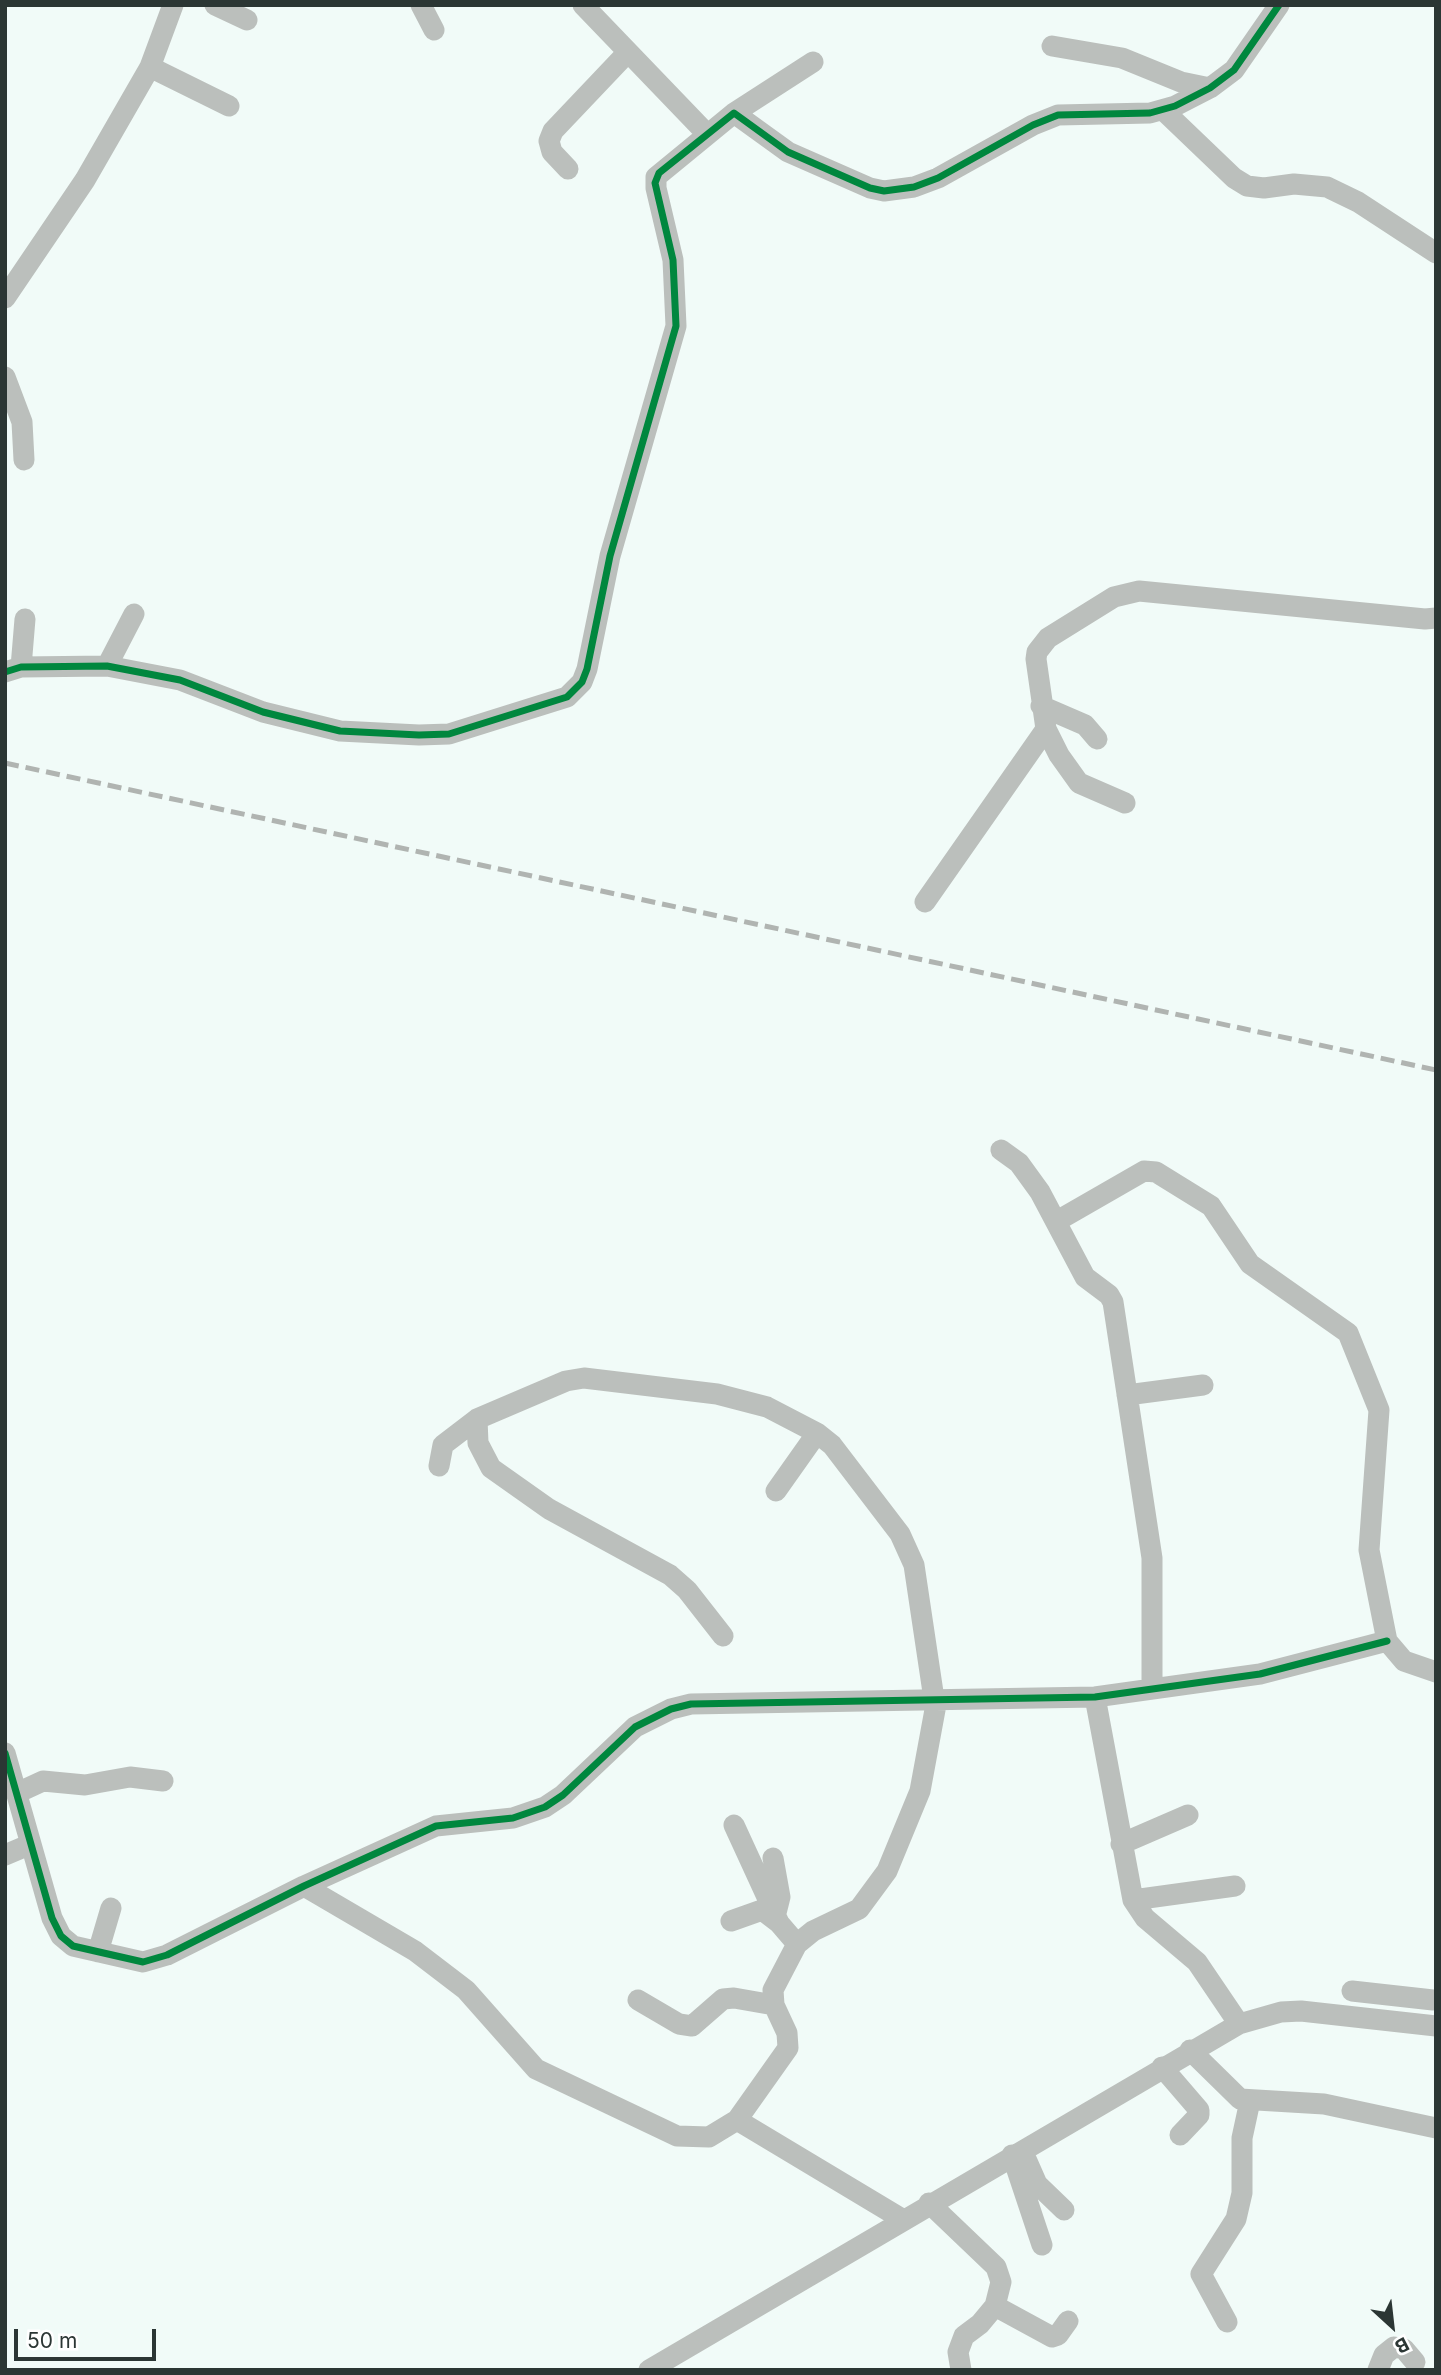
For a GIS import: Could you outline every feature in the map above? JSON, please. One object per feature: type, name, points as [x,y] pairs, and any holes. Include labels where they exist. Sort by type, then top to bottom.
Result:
[{"type":"street","points":[[5,298],[85,180],[150,67],[173,5]]},
{"type":"street","points":[[215,5],[247,20]]},
{"type":"street","points":[[421,5],[433,30]]},
{"type":"street","points":[[583,5],[628,52],[721,123],[870,188],[884,191],[926,183],[1032,125],[1058,115],[1163,110],[1210,88],[1225,78],[1244,58],[1279,5]]},
{"type":"street","points":[[1052,46],[1122,58],[1181,82],[1210,88]]},
{"type":"street","points":[[568,169],[552,152],[549,141],[553,131],[628,52]]},
{"type":"street","points":[[25,619],[13,669],[107,666],[180,680],[272,715],[350,732],[449,734],[557,701],[575,691],[587,669],[610,555],[676,326],[673,260],[656,177],[721,123],[813,62]]},
{"type":"street","points":[[150,67],[229,106]]},
{"type":"street","points":[[1163,110],[1234,178],[1247,186],[1264,188],[1294,184],[1327,187],[1358,202],[1436,253]]},
{"type":"street","points":[[5,377],[22,422],[24,460]]},
{"type":"street","points":[[1125,803],[1079,783],[1059,755],[1046,729],[1037,659],[1040,646],[1048,638],[1126,592],[1425,620],[1436,618]]},
{"type":"street","points":[[107,666],[134,614]]},
{"type":"street","points":[[1041,706],[1085,725],[1097,739]]},
{"type":"street","points":[[925,902],[1046,729]]},
{"type":"street","points":[[1001,1150],[1019,1163],[1057,1221],[1085,1277],[1109,1295],[1113,1302],[1152,1558],[1152,1688]]},
{"type":"street","points":[[1057,1221],[1144,1171],[1156,1172],[1211,1206],[1250,1264],[1348,1333],[1379,1410],[1368,1550],[1387,1641],[1404,1661],[1436,1672]]},
{"type":"street","points":[[439,1466],[443,1445],[477,1419],[550,1386],[584,1378],[745,1399],[767,1407],[817,1433],[848,1463],[908,1548],[914,1565],[935,1699],[920,1791],[882,1879],[859,1909],[813,1931],[797,1944],[775,1984],[771,2005]]},
{"type":"street","points":[[1127,1395],[1203,1385]]},
{"type":"street","points":[[477,1419],[478,1443],[491,1468],[549,1508],[670,1575],[687,1590],[723,1636]]},
{"type":"street","points":[[776,1491],[817,1433]]},
{"type":"street","points":[[5,1753],[57,1929],[73,1946],[130,1961],[156,1960],[304,1886],[436,1826],[513,1818],[545,1807],[563,1795],[635,1727],[671,1709],[691,1704],[1095,1697],[1260,1674],[1387,1641]]},
{"type":"street","points":[[1095,1697],[1133,1900],[1145,1918],[1197,1962],[1240,2024]]},
{"type":"street","points":[[17,1793],[43,1782],[85,1785],[130,1777],[163,1781]]},
{"type":"street","points":[[1121,1844],[1188,1815]]},
{"type":"street","points":[[734,1825],[777,1919],[797,1944]]},
{"type":"street","points":[[5,1854],[31,1844]]},
{"type":"street","points":[[773,1858],[780,1897],[777,1919]]},
{"type":"street","points":[[304,1886],[415,1951],[466,1990],[536,2069],[677,2136],[709,2137],[737,2120],[788,2048],[786,2033],[771,2005],[747,1983]]},
{"type":"street","points":[[1133,1900],[1235,1886]]},
{"type":"street","points":[[98,1952],[111,1908]]},
{"type":"street","points":[[731,1921],[762,1910],[777,1919]]},
{"type":"street","points":[[1353,1992],[1433,2000]]},
{"type":"street","points":[[1385,2020],[1388,1995]]},
{"type":"street","points":[[638,2000],[679,2024],[692,2026],[723,1999],[771,2005]]},
{"type":"street","points":[[649,2370],[1190,2050],[1240,2024],[1281,2012],[1301,2011],[1436,2026]]},
{"type":"street","points":[[1190,2050],[1234,2095],[1250,2101],[1324,2104],[1436,2128]]},
{"type":"street","points":[[1162,2067],[1199,2110],[1199,2115],[1180,2135]]},
{"type":"street","points":[[1227,2322],[1201,2274],[1236,2219],[1242,2193],[1242,2138],[1250,2101]]},
{"type":"street","points":[[737,2120],[902,2220]]},
{"type":"street","points":[[1017,2152],[1037,2184],[1064,2210]]},
{"type":"street","points":[[1017,2152],[1042,2245]]},
{"type":"street","points":[[929,2203],[996,2267],[1001,2282],[995,2306],[980,2324],[964,2336],[958,2352],[961,2370]]},
{"type":"street","points":[[995,2306],[1052,2337],[1058,2335],[1068,2321]]},
{"type":"street","points":[[1378,2370],[1384,2355],[1394,2347],[1404,2349],[1415,2362]]},
{"type":"railway","points":[[5,763],[1436,1070]]},
{"type":"cycle path","points":[[5,672],[21,667],[107,666],[180,680],[263,712],[340,731],[419,735],[449,734],[567,697],[582,682],[587,669],[610,556],[676,326],[673,260],[655,183],[659,173],[734,113],[788,152],[870,188],[884,191],[914,187],[938,178],[1033,125],[1058,115],[1150,113],[1175,106],[1210,88],[1234,70],[1279,5]]},
{"type":"cycle path","points":[[5,1753],[52,1918],[61,1936],[73,1946],[143,1962],[167,1955],[304,1886],[436,1826],[513,1818],[545,1807],[563,1795],[635,1727],[671,1709],[691,1704],[1095,1697],[1260,1674],[1387,1641]]}]
